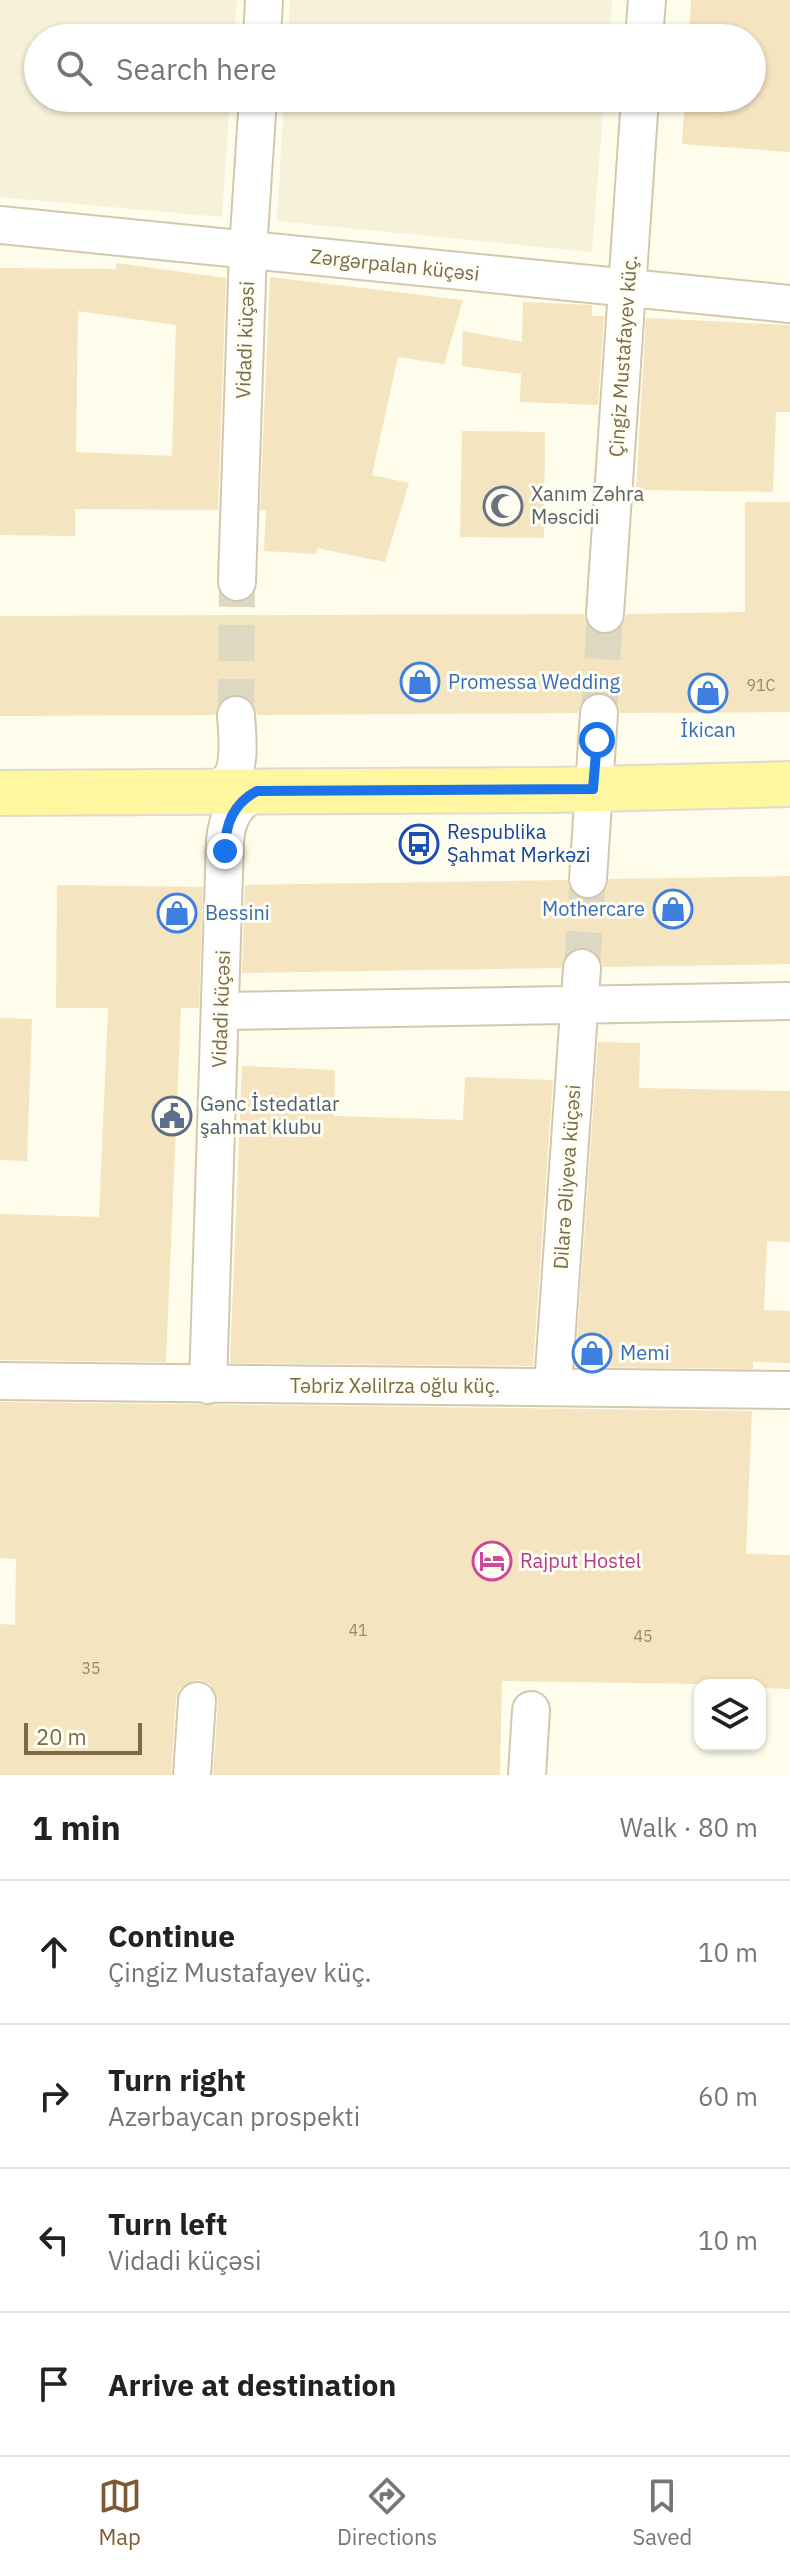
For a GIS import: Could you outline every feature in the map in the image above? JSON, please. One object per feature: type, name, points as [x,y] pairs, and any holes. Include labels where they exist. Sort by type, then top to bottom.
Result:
[{"type":"main road","points":[[0,793],[593,789],[790,784]]},
{"type":"street","points":[[263,24],[264,0]]},
{"type":"street","points":[[645,24],[647,0]]},
{"type":"street","name":"Vidadi küçəsi","points":[[237,582],[248,250],[257,112]]},
{"type":"street","name":"Çingiz Mustafayev küç.","points":[[605,614],[639,112]]},
{"type":"street","name":"Zərgərpalan küçəsi","points":[[0,225],[790,304]]},
{"type":"street","points":[[588,879],[599,713]]},
{"type":"street","points":[[200,792],[222,786],[233,774],[236,765],[236,715]]},
{"type":"street","name":"Vidadi küçəsi","points":[[208,1385],[226,827],[239,803],[257,791]]},
{"type":"street","name":"Dilarə Əliyeva küçəsi","points":[[553,1386],[582,968]]},
{"type":"street","points":[[221,1011],[787,1001]]},
{"type":"street","name":"Təbriz Xəlilrza oğlu küç.","points":[[0,1381],[790,1390]]},
{"type":"street","points":[[192,1775],[197,1701]]},
{"type":"street","points":[[527,1775],[531,1710]]},
{"type":"shaded area","points":[[0,0],[237,0],[235,24],[24,24],[24,112],[229,112],[222,217],[0,197]]},
{"type":"shaded area","points":[[290,0],[612,0],[610,24],[289,24]]},
{"type":"shaded area","points":[[283,112],[603,112],[592,252],[277,221]]},
{"type":"building","points":[[691,0],[790,0],[790,152],[682,144],[684,112],[766,112],[766,24],[690,24]]},
{"type":"building","points":[[116,263],[226,278],[218,510],[75,509],[75,536],[0,535],[0,268],[116,269]],"holes":[[[78,311],[176,325],[172,456],[76,452]]]},
{"type":"building","points":[[270,277],[463,300],[444,364],[398,357],[372,475],[409,483],[385,562],[317,548],[316,554],[264,551],[266,510],[260,510]]},
{"type":"building","points":[[523,302],[592,305],[592,316],[604,316],[598,405],[520,402],[521,374],[462,366],[463,331],[522,342]]},
{"type":"building","points":[[646,318],[790,325],[790,412],[776,412],[773,492],[636,490]]},
{"type":"building","points":[[462,431],[545,432],[544,538],[460,537]]},
{"type":"building","points":[[745,502],[790,502],[790,712],[620,713],[618,704],[611,696],[600,692],[590,694],[582,701],[578,713],[257,715],[253,703],[235,694],[224,698],[215,715],[0,716],[0,616],[584,614],[593,631],[604,635],[622,626],[626,614],[745,612]]},
{"type":"building","points":[[790,876],[790,964],[603,967],[594,951],[583,947],[565,956],[561,968],[242,973],[245,885],[567,880],[576,896],[587,900],[597,898],[605,891],[609,879]]},
{"type":"building","points":[[57,885],[203,887],[199,1008],[181,1008],[166,1362],[0,1360],[0,1214],[99,1217],[108,1008],[56,1008]]},
{"type":"building","points":[[0,1018],[32,1019],[27,1161],[0,1160]]},
{"type":"building","points":[[598,1042],[640,1043],[639,1088],[790,1091],[790,1242],[767,1241],[764,1310],[790,1311],[790,1363],[753,1362],[753,1369],[575,1367]]},
{"type":"building","points":[[242,1066],[335,1070],[334,1116],[463,1120],[465,1077],[553,1080],[533,1366],[230,1363]]},
{"type":"building","points":[[0,1402],[752,1411],[746,1554],[790,1555],[790,1689],[766,1688],[766,1679],[694,1679],[694,1684],[502,1681],[500,1775],[213,1775],[218,1702],[209,1684],[198,1680],[187,1683],[179,1690],[176,1699],[171,1775],[0,1775],[0,1624],[15,1625],[16,1559],[0,1558]]},
{"type":"tunnel","points":[[236,715],[237,582]]},
{"type":"tunnel","points":[[599,713],[605,614]]},
{"type":"tunnel","points":[[582,968],[588,879]]},
{"type":"place","name":"Xanım Zəhra Məscidi","points":[[503,506]]},
{"type":"place","name":"Promessa Wedding","points":[[420,682]]},
{"type":"place","name":"İkican","points":[[708,693]]},
{"type":"place","name":"Respublika Şahmat Mərkəzi","points":[[419,844]]},
{"type":"place","name":"Mothercare","points":[[673,909]]},
{"type":"place","name":"Bessini","points":[[177,913]]},
{"type":"place","name":"Gənc İstedatlar şahmat klubu","points":[[172,1116]]},
{"type":"place","name":"Memi","points":[[592,1353]]},
{"type":"place","name":"Rajput Hostel","points":[[492,1561]]},
{"type":"route","points":[[225,851],[226,827],[231,816],[239,803],[257,791],[593,789],[597,740]]}]
